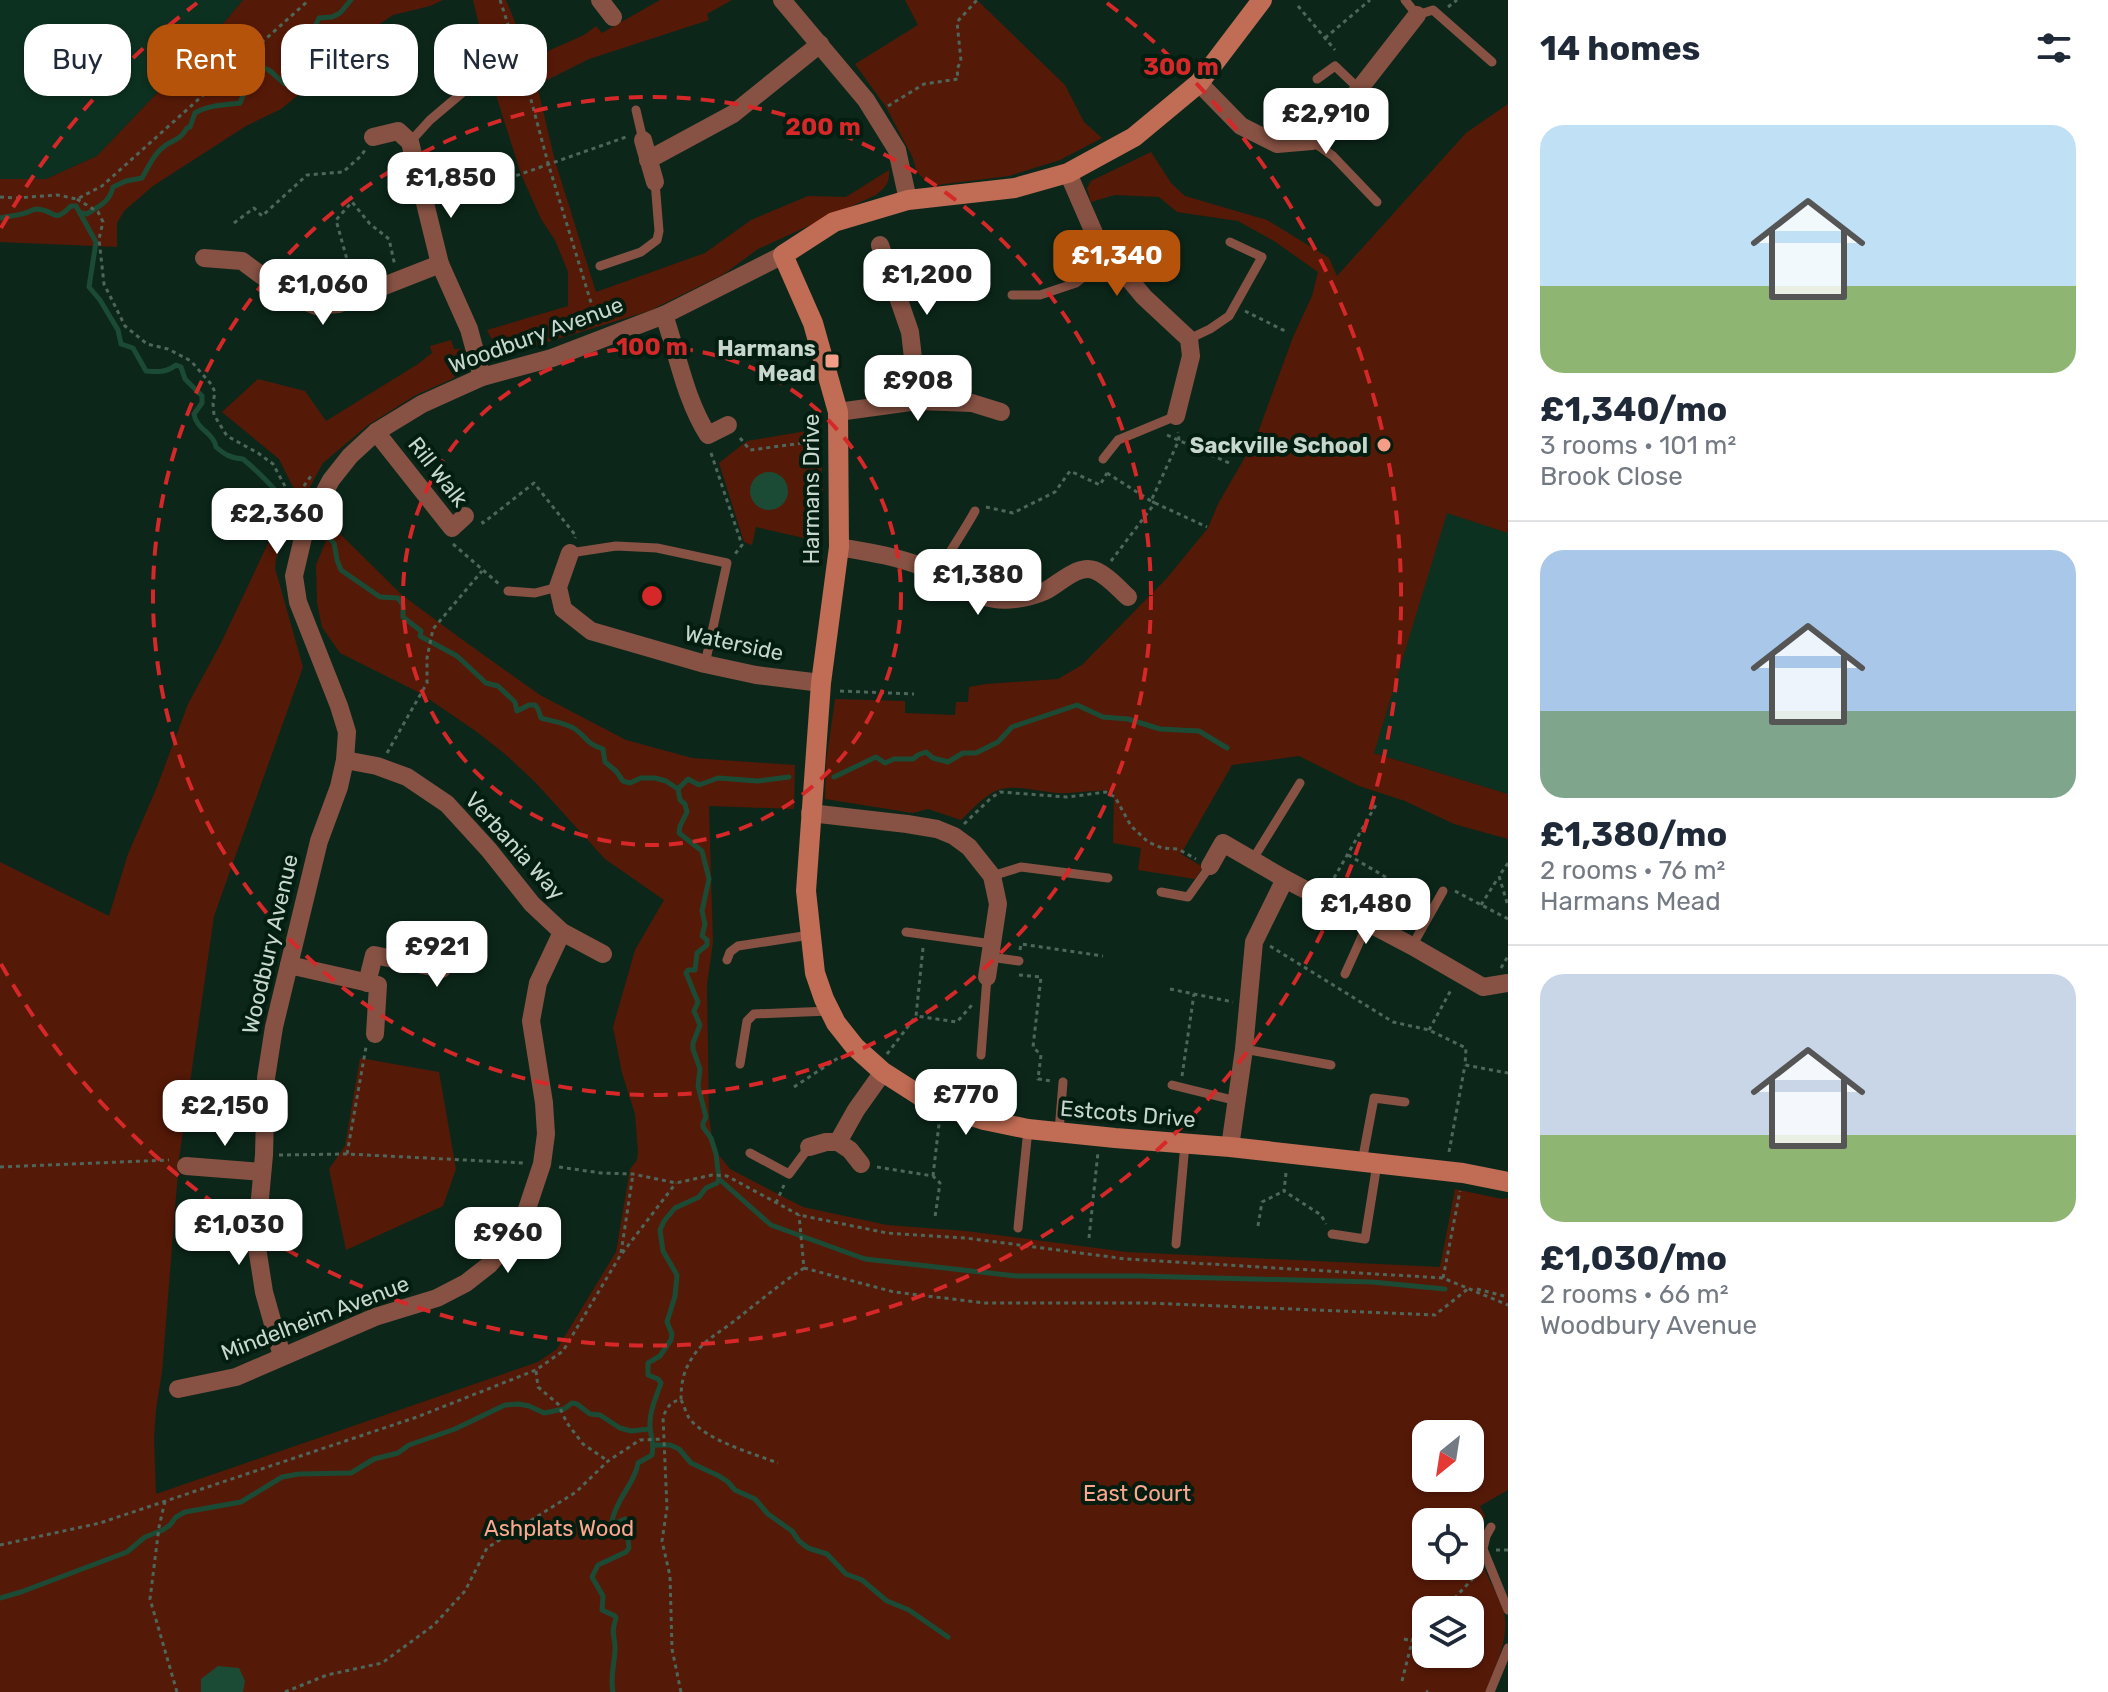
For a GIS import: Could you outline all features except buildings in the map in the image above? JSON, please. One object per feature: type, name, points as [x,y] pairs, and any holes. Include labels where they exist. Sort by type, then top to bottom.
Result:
[{"type":"street","points":[[600,0],[613,17]]},
{"type":"street","points":[[782,0],[875,114],[897,150],[908,200]]},
{"type":"street","name":"Woodbury Avenue","points":[[282,1356],[264,1292],[256,1241],[266,1078],[274,1027],[319,841],[345,760],[347,732],[298,602],[294,576],[305,529],[331,480],[350,456],[376,432],[422,404],[482,377],[552,358],[664,315],[783,255],[834,222],[908,200],[1015,188],[1068,173],[1134,137],[1199,83],[1262,0]]},
{"type":"street","points":[[1199,83],[1241,126],[1277,144],[1312,141],[1337,124],[1411,8]]},
{"type":"street","points":[[648,160],[733,114],[820,44]]},
{"type":"street","points":[[373,137],[398,131],[410,142],[440,264],[469,329],[482,377]]},
{"type":"street","points":[[642,136],[655,182]]},
{"type":"street","points":[[1068,173],[1098,242],[1144,297],[1189,339],[1191,356],[1176,416]]},
{"type":"street","points":[[880,245],[910,332],[918,401]]},
{"type":"street","name":"Harmans Drive","points":[[783,255],[813,323],[838,412],[839,547],[821,687]]},
{"type":"street","points":[[204,258],[242,261],[284,292],[316,306],[338,304],[440,264]]},
{"type":"street","points":[[664,315],[686,389],[708,435],[728,425]]},
{"type":"street","points":[[838,412],[918,401],[972,403],[1001,412]]},
{"type":"street","name":"Rill Walk","points":[[376,432],[459,522]]},
{"type":"street","points":[[839,547],[892,556],[937,574],[972,593],[991,598],[1015,599],[1042,592],[1080,569],[1090,568],[1128,597]]},
{"type":"street","points":[[558,587],[570,553]]},
{"type":"street","name":"Waterside","points":[[558,587],[563,609],[591,631],[705,664],[821,687]]},
{"type":"street","name":"Estcots Drive","points":[[821,687],[806,891],[815,973],[836,1023],[855,1047],[880,1069],[922,1097],[941,1105],[984,1120],[1028,1129],[1185,1142],[1454,1172],[1508,1182]]},
{"type":"street","name":"Verbania Way","points":[[345,760],[380,767],[407,777],[447,804],[532,904],[562,932],[603,954]]},
{"type":"street","points":[[810,813],[937,829],[969,847],[992,876],[998,904],[987,977]]},
{"type":"street","points":[[1210,866],[1223,843],[1483,987],[1508,983]]},
{"type":"street","points":[[1230,1147],[1244,1049],[1254,942],[1285,879]]},
{"type":"street","name":"Mindelheim Avenue","points":[[178,1389],[236,1377],[375,1317],[437,1298],[466,1283],[489,1265],[507,1244],[524,1218],[542,1164],[546,1134],[544,1103],[531,1021],[538,983],[562,932]]},
{"type":"street","points":[[367,983],[374,955],[442,969],[447,947]]},
{"type":"street","points":[[289,965],[378,985],[375,1034]]},
{"type":"street","points":[[838,1142],[880,1069]]},
{"type":"street","points":[[809,1147],[838,1142],[850,1150],[861,1164]]},
{"type":"street","points":[[186,1166],[263,1164]]},
{"type":"lane","points":[[1411,8],[1433,10],[1492,62]]},
{"type":"lane","points":[[1317,79],[1335,66],[1359,89]]},
{"type":"lane","points":[[410,142],[458,96]]},
{"type":"lane","points":[[636,110],[642,136]]},
{"type":"lane","points":[[1312,141],[1333,156],[1377,202]]},
{"type":"lane","points":[[600,266],[641,252],[657,240],[655,182]]},
{"type":"lane","points":[[1189,339],[1229,316],[1262,257],[1230,242]]},
{"type":"lane","points":[[1012,295],[1040,295],[1076,283],[1110,256]]},
{"type":"lane","points":[[1103,459],[1118,440],[1176,416]]},
{"type":"lane","points":[[937,574],[975,511]]},
{"type":"lane","points":[[570,553],[616,546],[657,548],[727,563],[705,664]]},
{"type":"lane","points":[[508,591],[535,593],[558,587]]},
{"type":"lane","points":[[1253,859],[1300,783]]},
{"type":"lane","points":[[1161,892],[1188,897],[1210,866]]},
{"type":"lane","points":[[992,876],[1021,867],[1108,878]]},
{"type":"lane","points":[[1412,946],[1443,891]]},
{"type":"lane","points":[[1345,974],[1368,923]]},
{"type":"lane","points":[[906,932],[925,934],[1019,961]]},
{"type":"lane","points":[[727,960],[730,952],[738,946],[810,935]]},
{"type":"lane","points":[[981,1055],[987,977]]},
{"type":"lane","points":[[740,1064],[747,1021],[754,1014],[830,1011]]},
{"type":"lane","points":[[1244,1049],[1331,1065]]},
{"type":"lane","points":[[1059,1132],[1063,1082]]},
{"type":"lane","points":[[1176,1086],[1237,1101]]},
{"type":"lane","points":[[1332,1234],[1365,1239],[1374,1098],[1405,1102]]},
{"type":"lane","points":[[1018,1228],[1028,1129]]},
{"type":"lane","points":[[1176,1244],[1185,1142]]},
{"type":"lane","points":[[750,1153],[789,1174],[809,1147]]},
{"type":"lane","points":[[1491,1527],[1483,1549],[1508,1610]]},
{"type":"lane","points":[[1490,1692],[1508,1648]]},
{"type":"path","points":[[77,199],[102,186],[309,0]]},
{"type":"path","points":[[500,0],[602,338]]},
{"type":"path","points":[[875,114],[924,84],[958,79],[957,69],[961,61],[957,22],[977,0]]},
{"type":"path","points":[[1325,38],[1370,0]]},
{"type":"path","points":[[1298,6],[1335,50]]},
{"type":"path","points":[[501,181],[548,163],[642,136]]},
{"type":"path","points":[[234,223],[254,208],[262,216],[307,175],[343,172],[361,156],[373,137]]},
{"type":"path","points":[[0,197],[57,195],[77,199],[98,212],[103,222],[99,239],[104,284],[125,326],[147,344],[168,349],[191,361],[215,392],[214,415],[227,436],[273,464],[287,490],[297,496],[315,470],[331,480]]},
{"type":"path","points":[[357,296],[336,220],[352,202],[370,224],[389,239],[398,281]]},
{"type":"path","points":[[1234,306],[1287,332]]},
{"type":"path","points":[[1101,574],[1153,502],[1179,440],[1176,416]]},
{"type":"path","points":[[728,425],[750,450],[838,438]]},
{"type":"path","points":[[1151,427],[1229,463]]},
{"type":"path","points":[[708,435],[710,451],[742,545],[727,563]]},
{"type":"path","points":[[975,511],[979,505],[1013,513],[1055,492],[1070,471],[1100,485],[1108,467],[1103,459]]},
{"type":"path","points":[[1107,473],[1153,502],[1207,527]]},
{"type":"path","points":[[508,591],[452,543],[459,522],[472,510],[483,523],[534,483],[576,536],[570,553]]},
{"type":"path","points":[[380,767],[427,683],[428,653],[433,631],[482,571]]},
{"type":"path","points":[[821,687],[914,694]]},
{"type":"path","points":[[954,836],[967,820],[1000,792],[1067,797],[1106,792],[1115,797],[1131,826],[1148,842],[1162,848],[1178,849],[1210,866]]},
{"type":"path","points":[[1322,899],[1377,803]]},
{"type":"path","points":[[1348,855],[1435,906]]},
{"type":"path","points":[[1481,905],[1508,863]]},
{"type":"path","points":[[1499,876],[1508,906]]},
{"type":"path","points":[[1443,891],[1446,886],[1508,919]]},
{"type":"path","points":[[880,1069],[916,1016],[925,934]]},
{"type":"path","points":[[1257,937],[1393,1022],[1429,1030],[1466,1048],[1443,1278]]},
{"type":"path","points":[[1063,1082],[1038,1079],[1041,1055],[1033,1047],[1041,977],[1017,975],[1021,944],[1103,956]]},
{"type":"path","points":[[1429,1030],[1460,974]]},
{"type":"path","points":[[1170,989],[1248,1006]]},
{"type":"path","points":[[1176,1086],[1194,994]]},
{"type":"path","points":[[916,1016],[957,1022],[973,1003]]},
{"type":"path","points":[[347,1154],[366,1044],[375,1034]]},
{"type":"path","points":[[794,1087],[855,1047]]},
{"type":"path","points":[[1465,1065],[1508,1073]]},
{"type":"path","points":[[933,1176],[941,1105]]},
{"type":"path","points":[[1089,1238],[1100,1137]]},
{"type":"path","points":[[263,1164],[347,1154],[542,1164],[601,1173],[633,1174],[676,1183],[712,1175],[727,1176],[799,1215],[887,1233],[966,1238],[1126,1259],[1443,1278],[1508,1305]]},
{"type":"path","points":[[1284,1191],[1288,1154]]},
{"type":"path","points":[[0,1167],[179,1159],[186,1166]]},
{"type":"path","points":[[861,1164],[933,1176],[940,1183],[935,1217]]},
{"type":"path","points":[[620,1256],[633,1174]]},
{"type":"path","points":[[776,1203],[789,1174]]},
{"type":"path","points":[[0,1545],[100,1523],[417,1417],[536,1370],[563,1351],[620,1256],[676,1183]]},
{"type":"path","points":[[1258,1226],[1262,1202],[1284,1191]]},
{"type":"path","points":[[1284,1191],[1321,1215],[1332,1234]]},
{"type":"path","points":[[799,1215],[804,1268]]},
{"type":"path","points":[[778,1463],[704,1431],[689,1417],[681,1400],[681,1379],[692,1357],[709,1338],[804,1268],[894,1292],[985,1303],[1148,1303],[1435,1315],[1469,1288]]},
{"type":"path","points":[[1469,1288],[1508,1297]]},
{"type":"path","points":[[536,1370],[538,1387],[558,1404],[562,1415],[583,1444],[608,1461]]},
{"type":"path","points":[[681,1400],[668,1406],[663,1417],[667,1508],[662,1541],[670,1576],[672,1649],[681,1692]]},
{"type":"path","points":[[285,1692],[327,1675],[382,1663],[434,1625],[465,1591],[487,1548],[576,1492],[608,1461],[640,1440],[652,1438],[664,1443]]},
{"type":"path","points":[[165,1501],[150,1599],[177,1692]]},
{"type":"path","points":[[1457,1596],[1489,1563]]},
{"type":"path","points":[[1402,1681],[1412,1641],[1404,1639]]},
{"type":"shaded area","points":[[0,0],[243,0],[223,24],[147,24],[147,96],[154,96],[97,156],[46,179],[0,179]]},
{"type":"shaded area","points":[[1508,104],[1508,794],[1374,753],[1466,133]]},
{"type":"shaded area","points":[[769,472],[783,477],[788,491],[783,505],[769,510],[755,505],[750,491],[755,477]]},
{"type":"shaded area","points":[[218,1666],[239,1668],[245,1681],[243,1692],[201,1692],[201,1679]]},
{"type":"green space","points":[[243,0],[443,0],[393,15],[380,24],[281,24],[281,96],[297,96],[281,109],[246,126],[153,186],[124,211],[117,223],[117,247],[0,242],[0,179],[46,179],[97,156],[154,96],[265,96],[265,24],[223,24]]},
{"type":"green space","points":[[473,0],[506,0],[516,24],[479,24]]},
{"type":"green space","points":[[660,0],[732,0],[707,14],[709,20],[589,59],[547,80],[547,51],[584,35],[596,26],[602,33]]},
{"type":"green space","points":[[905,0],[977,0],[1065,85],[1084,122],[1102,138],[1060,160],[1009,176],[937,185],[926,181],[917,172],[886,107],[855,64],[918,25]]},
{"type":"green space","points":[[496,96],[540,96],[555,161],[596,292],[705,253],[751,220],[808,196],[846,197],[889,170],[888,182],[876,195],[758,249],[724,274],[649,311],[532,347],[511,349],[500,346],[487,330],[568,306],[568,272],[521,174]]},
{"type":"green space","name":"Sackville School","points":[[1508,104],[1508,533],[1447,513],[1374,753],[1508,794],[1508,839],[1454,824],[1405,801],[1359,786],[1299,756],[1232,765],[1181,854],[1203,867],[1195,879],[1138,870],[1141,848],[1113,843],[1114,791],[1057,793],[1022,788],[1001,789],[985,798],[961,820],[928,809],[913,813],[825,799],[826,763],[835,699],[905,701],[905,713],[955,715],[956,702],[968,702],[969,687],[1058,679],[1082,665],[1167,578],[1208,528],[1218,504],[1256,438],[1293,337],[1312,296],[1318,272],[1274,241],[1238,221],[1177,212],[1159,197],[1115,195],[1091,202],[1087,188],[1091,181],[1151,152],[1171,183],[1185,196],[1267,220],[1329,258],[1337,276],[1466,133]]},
{"type":"green space","points":[[451,340],[454,349],[468,350],[467,362],[462,370],[452,379],[416,395],[368,425],[323,463],[304,498],[293,487],[279,459],[222,412],[258,379],[305,391],[326,421],[418,364],[432,353],[430,346]]},
{"type":"green space","points":[[819,429],[823,491],[817,541],[756,527],[752,545],[744,542],[719,463],[747,441]]},
{"type":"green space","points":[[332,526],[402,595],[460,638],[540,695],[626,740],[692,758],[795,765],[794,809],[709,806],[713,943],[707,984],[709,1116],[718,1154],[730,1169],[803,1207],[887,1225],[966,1231],[1127,1252],[1440,1267],[1455,1189],[1508,1198],[1508,1490],[1481,1508],[1412,1508],[1412,1580],[1484,1580],[1484,1568],[1500,1600],[1505,1618],[1504,1637],[1486,1692],[0,1692],[0,862],[109,916],[128,854],[188,704],[221,643],[272,535],[283,540],[275,568],[303,667],[214,916],[179,1159],[154,1438],[156,1494],[538,1362],[557,1349],[616,1252],[630,1169],[637,1160],[638,1152],[635,1114],[622,1073],[613,1027],[635,950],[664,900],[605,859],[535,782],[477,732],[420,693],[340,653],[322,627],[317,603],[316,565]]},
{"type":"green space","points":[[360,1058],[439,1072],[456,1169],[443,1206],[346,1250],[329,1169],[345,1146]]},
{"type":"waterway","points":[[82,213],[87,214],[103,203],[113,187],[142,178],[158,152],[190,127],[195,113],[240,103],[260,67],[285,84],[296,80],[302,73],[298,67],[300,60],[294,56],[296,50],[311,40],[319,18],[340,13],[351,0]]},
{"type":"waterway","points":[[0,218],[37,209],[57,216],[76,206],[96,242],[89,287],[118,330],[121,344],[133,348],[146,371],[165,371],[176,365],[181,367],[185,379],[202,396],[202,403],[194,414],[195,419],[216,447],[228,456],[243,459],[289,506]]},
{"type":"waterway","points":[[321,530],[334,543],[341,570],[380,597],[398,598],[403,605],[403,617],[421,631],[420,636],[457,656],[486,683],[498,686],[515,702],[517,711],[535,705],[541,718],[575,729],[590,743],[603,749],[605,762],[623,781],[630,783],[641,778],[655,778],[678,789],[687,812],[679,833],[702,851],[709,879],[702,911],[705,924],[702,936],[707,940],[707,945],[697,953],[695,970],[686,973],[698,1002],[694,1011],[700,1025],[693,1049],[700,1069],[698,1086],[706,1117],[703,1127],[711,1138],[716,1154],[719,1179],[771,1225],[865,1259],[1016,1276],[1372,1282],[1445,1289]]},
{"type":"waterway","points":[[834,777],[876,757],[885,763],[894,759],[913,759],[926,752],[933,758],[948,762],[963,753],[976,753],[998,742],[1012,727],[1077,705],[1103,717],[1128,719],[1160,729],[1199,731],[1227,748]]},
{"type":"waterway","points":[[678,789],[688,779],[699,785],[718,778],[758,781],[789,777]]},
{"type":"waterway","points":[[613,1692],[613,1629],[616,1618],[602,1610],[603,1596],[592,1577],[598,1565],[629,1548],[630,1524],[625,1519],[616,1523],[612,1521],[638,1463],[652,1455],[650,1417],[661,1383],[648,1375],[648,1363],[660,1356],[671,1340],[667,1322],[675,1296],[677,1275],[663,1251],[660,1230],[675,1208],[699,1197],[719,1179]]},
{"type":"waterway","points":[[0,1598],[127,1552],[185,1512],[241,1502],[282,1477],[351,1473],[374,1459],[398,1453],[409,1445],[455,1429],[505,1405],[529,1406],[544,1413],[564,1409],[572,1403],[620,1428],[631,1431],[649,1429]]},
{"type":"waterway","points":[[655,1445],[670,1445],[679,1449],[691,1463],[755,1499],[808,1548],[827,1554],[846,1574],[862,1580],[887,1601],[909,1610],[948,1637]]},
{"type":"place","name":"Harmans Mead","points":[[832,361]]},
{"type":"place","name":"Sackville School","points":[[1384,445]]},
{"type":"park label","name":"East Court","points":[[1137,1493]]},
{"type":"park label","name":"Ashplats Wood","points":[[559,1528]]}]
